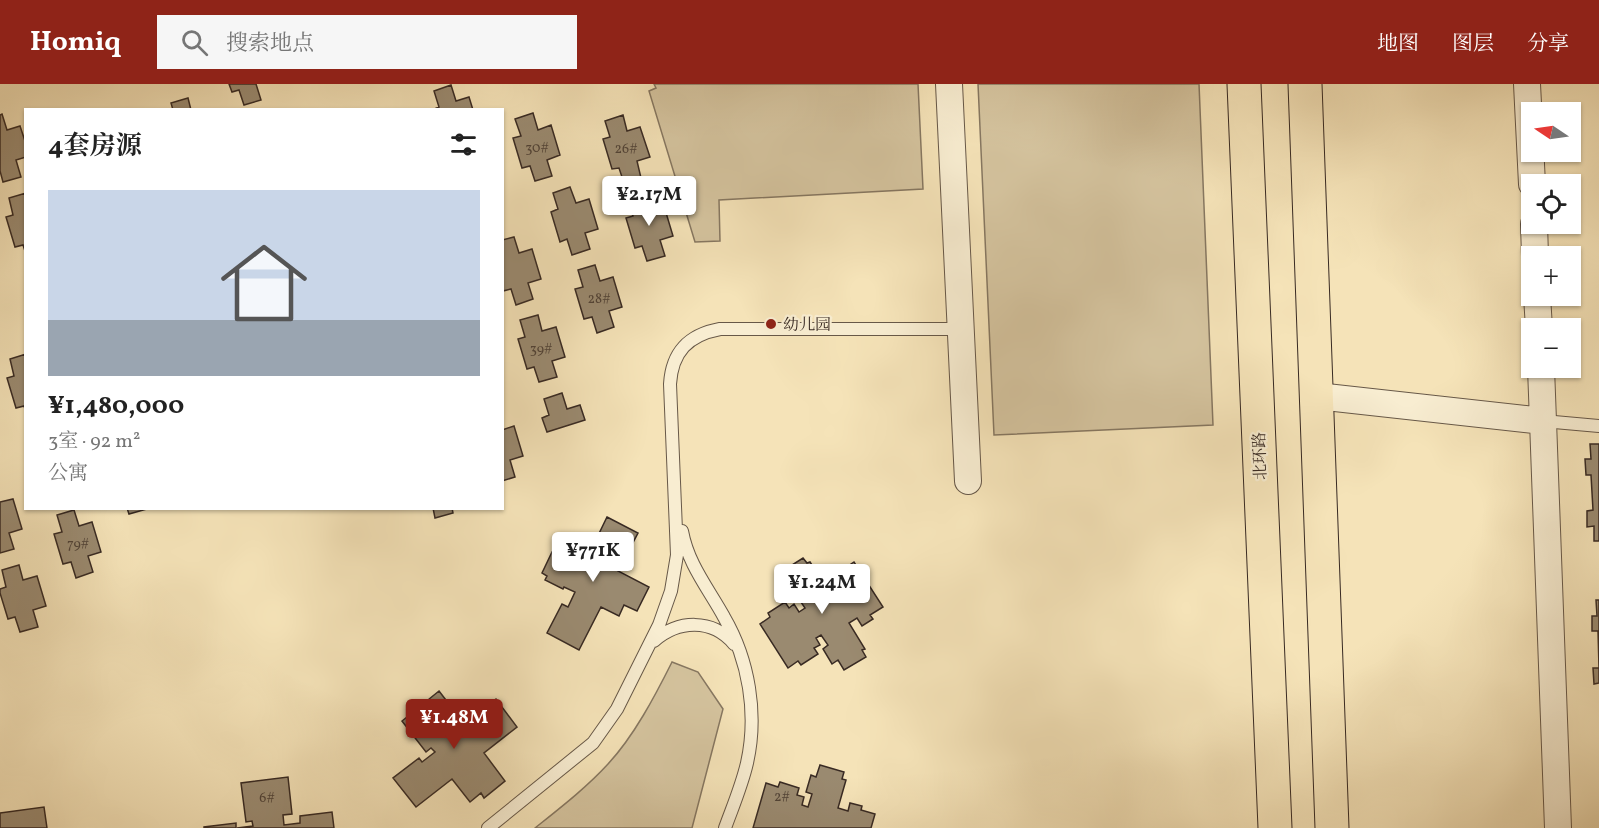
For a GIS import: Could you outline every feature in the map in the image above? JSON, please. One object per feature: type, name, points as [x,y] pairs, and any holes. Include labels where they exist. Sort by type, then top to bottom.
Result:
[{"type":"main road","name":"北环路","points":[[1244,84],[1275,828]]},
{"type":"main road","points":[[1305,84],[1332,828]]},
{"type":"street","points":[[949,84],[968,481]]},
{"type":"street","points":[[1527,84],[1532,174]]},
{"type":"street","points":[[1541,378],[1558,828]]},
{"type":"street","points":[[1317,396],[1543,421]]},
{"type":"lane","points":[[488,828],[593,743],[617,709],[647,649],[671,591],[677,555],[671,374],[678,354],[686,344],[705,332],[720,329],[961,329]]},
{"type":"lane","points":[[1543,421],[1599,426]]},
{"type":"lane","points":[[676,503],[688,554],[735,637],[743,661],[751,706],[750,743],[745,770],[725,828]]},
{"type":"lane","points":[[647,649],[665,632],[683,625],[699,625],[718,630],[728,637],[743,661]]},
{"type":"shaded area","points":[[654,84],[918,84],[923,189],[719,200],[720,241],[695,242],[649,91],[656,88]]},
{"type":"shaded area","points":[[978,84],[1199,84],[1213,425],[994,435]]},
{"type":"shaded area","points":[[672,662],[698,672],[723,709],[692,828],[535,828],[582,790],[618,753],[643,715]]},
{"type":"building","points":[[229,84],[256,84],[261,100],[244,105],[239,90],[232,92]]},
{"type":"building","points":[[451,85],[456,101],[469,97],[472,108],[437,108],[439,107],[434,91]]},
{"type":"building","points":[[188,98],[190,108],[172,108],[171,103]]},
{"type":"building","points":[[533,113],[538,130],[551,125],[560,155],[547,160],[552,176],[535,181],[530,166],[522,168],[513,138],[521,136],[515,119]]},
{"type":"building","points":[[2,114],[7,130],[20,126],[24,138],[24,158],[16,160],[21,177],[3,182],[0,171],[0,115]]},
{"type":"building","points":[[623,115],[627,131],[640,127],[650,157],[637,161],[641,178],[624,183],[619,168],[612,169],[603,139],[610,137],[605,121]]},
{"type":"building","points":[[570,187],[576,203],[589,199],[598,229],[585,233],[590,249],[572,255],[567,239],[560,242],[551,212],[558,209],[553,193]]},
{"type":"building","points":[[24,194],[24,248],[23,245],[15,247],[6,217],[13,215],[9,198]]},
{"type":"building","points":[[646,194],[651,210],[664,206],[673,236],[660,240],[665,256],[647,261],[642,246],[635,248],[626,218],[633,216],[629,199]]},
{"type":"building","points":[[514,237],[519,253],[532,249],[541,279],[528,283],[533,299],[516,305],[511,289],[504,291],[504,240]]},
{"type":"building","points":[[595,265],[600,281],[613,277],[622,307],[609,311],[614,327],[597,333],[592,317],[584,319],[575,289],[583,287],[578,270]]},
{"type":"building","points":[[538,315],[542,331],[556,327],[565,357],[552,361],[557,377],[539,382],[534,367],[527,369],[518,339],[525,337],[520,320]]},
{"type":"building","points":[[24,355],[24,406],[16,408],[7,378],[14,376],[10,359]]},
{"type":"building","points":[[562,393],[567,409],[580,405],[585,420],[547,432],[542,418],[549,415],[544,399]]},
{"type":"building","points":[[514,426],[523,456],[510,460],[515,477],[504,480],[504,429]]},
{"type":"building","points":[[1590,444],[1599,444],[1599,541],[1594,541],[1594,526],[1587,527],[1587,511],[1593,510],[1591,475],[1586,475],[1585,459],[1591,459]]},
{"type":"building","points":[[13,499],[22,529],[9,533],[14,549],[0,553],[0,502]]},
{"type":"building","points":[[74,510],[79,526],[92,522],[101,552],[88,556],[93,572],[76,578],[71,562],[63,564],[54,534],[62,532],[57,515]]},
{"type":"building","points":[[128,510],[143,510],[129,514]]},
{"type":"building","points":[[433,510],[452,510],[453,513],[435,518]]},
{"type":"building","points":[[607,517],[638,533],[618,571],[649,587],[637,611],[624,605],[619,616],[601,607],[579,650],[547,633],[562,604],[568,607],[575,592],[545,580],[547,576],[542,573],[552,552],[557,555],[562,544],[586,556],[583,562],[589,565],[597,548],[593,546]]},
{"type":"building","points":[[803,558],[807,563],[810,562],[826,587],[834,581],[830,573],[840,567],[842,570],[854,562],[883,607],[870,615],[873,619],[862,626],[857,618],[849,623],[865,649],[862,650],[866,657],[844,670],[838,660],[832,664],[823,649],[828,645],[821,635],[816,638],[820,645],[814,648],[818,654],[801,665],[798,661],[788,668],[760,624],[770,617],[768,613],[785,602],[789,608],[794,604],[799,612],[805,608],[797,596],[792,600],[783,585],[788,582],[781,572]]},
{"type":"building","points":[[19,565],[23,580],[37,576],[46,606],[33,610],[38,627],[20,632],[15,617],[8,619],[0,593],[0,589],[6,587],[2,570]]},
{"type":"building","points":[[1596,600],[1599,600],[1599,668],[1598,631],[1592,631],[1592,616],[1597,616]]},
{"type":"building","points":[[1593,668],[1599,668],[1599,683],[1594,684]]},
{"type":"building","points":[[439,691],[462,721],[455,727],[460,734],[474,724],[469,719],[496,699],[517,727],[484,753],[505,781],[484,798],[481,793],[470,802],[452,779],[416,807],[393,778],[419,758],[422,762],[435,752],[431,748],[426,752],[402,721]]},
{"type":"building","points":[[820,765],[844,772],[842,779],[846,780],[838,808],[848,811],[850,803],[862,806],[861,810],[875,814],[871,828],[753,828],[766,783],[778,787],[780,782],[799,788],[797,795],[804,797],[802,805],[808,807],[812,794],[806,792],[811,775],[816,777]]},
{"type":"building","points":[[288,777],[292,814],[283,815],[284,825],[300,823],[300,816],[332,812],[334,828],[237,828],[253,826],[252,821],[246,822],[241,783]]},
{"type":"building","points":[[44,807],[47,828],[0,828],[0,813]]},
{"type":"building","points":[[236,823],[236,828],[204,828],[204,827]]},
{"type":"place","name":"幼儿园","points":[[771,324]]}]
